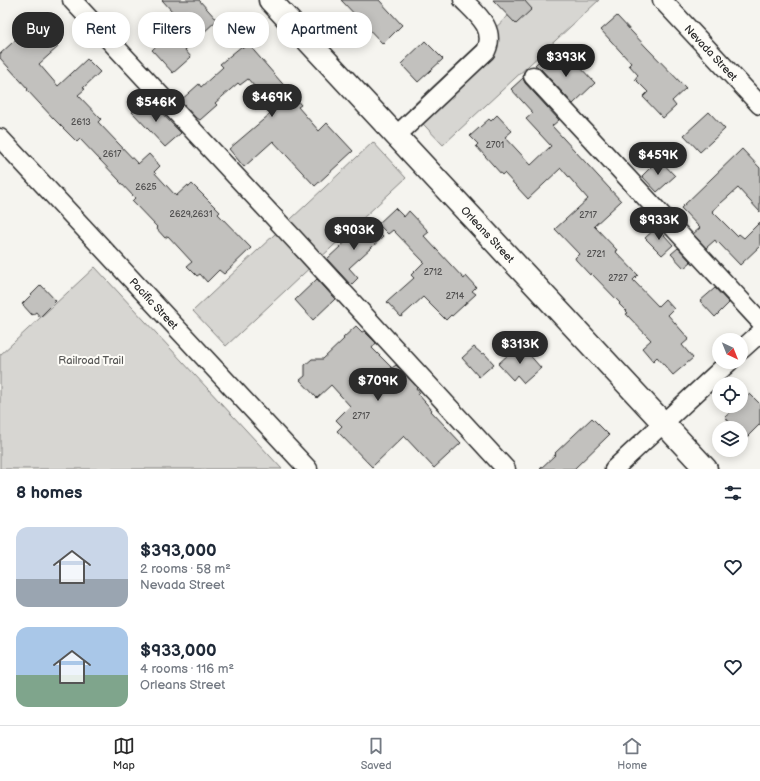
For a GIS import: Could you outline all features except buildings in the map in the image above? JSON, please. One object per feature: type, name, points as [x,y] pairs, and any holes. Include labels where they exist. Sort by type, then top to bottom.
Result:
[{"type":"main road","name":"Orleans Street","points":[[270,0],[706,469]]},
{"type":"street","points":[[72,0],[506,469]]},
{"type":"street","points":[[396,136],[486,51],[489,41],[488,30],[484,23],[464,0]]},
{"type":"street","name":"Nevada Street","points":[[662,0],[760,106]]},
{"type":"street","points":[[533,76],[760,321]]},
{"type":"street","name":"Pacific Street","points":[[0,138],[308,469]]},
{"type":"street","points":[[748,344],[760,333]]},
{"type":"street","points":[[614,469],[722,369]]},
{"type":"green space","points":[[525,0],[599,0],[443,145],[409,109]]},
{"type":"green space","points":[[373,142],[406,178],[226,346],[193,311]]},
{"type":"green space","name":"Railroad Trail","points":[[95,267],[282,469],[0,469],[0,355]]}]
